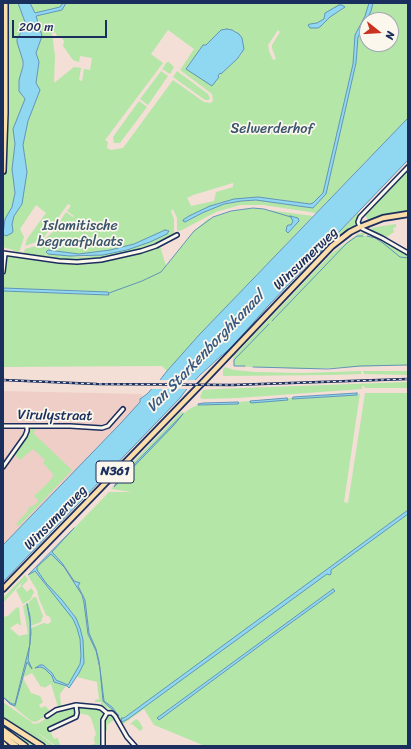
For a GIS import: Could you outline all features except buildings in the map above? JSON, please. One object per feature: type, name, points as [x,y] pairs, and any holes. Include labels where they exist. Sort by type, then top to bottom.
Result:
[{"type":"highway","points":[[3,171],[5,113],[5,3]]},
{"type":"highway","points":[[3,721],[42,746]]},
{"type":"highway","points":[[3,730],[25,746]]},
{"type":"highway","points":[[3,736],[16,746]]},
{"type":"main road","name":"Winsumerweg","points":[[3,589],[332,246],[350,232],[360,227],[383,218],[408,214]]},
{"type":"street","points":[[408,167],[360,217],[358,222],[360,227],[408,254]]},
{"type":"street","points":[[3,272],[4,254],[59,261],[77,262],[101,260],[156,246],[176,235]]},
{"type":"street","name":"Virulystraat","points":[[3,426],[102,428],[108,426],[123,409]]},
{"type":"street","points":[[3,467],[25,436],[27,426]]},
{"type":"street","points":[[50,729],[76,717],[76,705]]},
{"type":"street","points":[[47,716],[56,710],[76,705],[97,706],[107,713],[115,716],[127,737],[135,746]]},
{"type":"street","points":[[103,746],[103,720],[107,713]]},
{"type":"shaded area","points":[[3,391],[142,394],[141,403],[3,548]]},
{"type":"green space","points":[[7,3],[18,3],[25,22],[24,27],[17,39],[23,61],[19,87],[22,96],[25,99],[13,129],[15,144],[12,169],[15,193],[12,207],[5,219],[3,229]]},
{"type":"green space","points":[[30,3],[63,3],[60,7],[35,13]]},
{"type":"green space","points":[[66,3],[369,3],[366,12],[359,12],[359,27],[354,43],[353,64],[323,193],[310,204],[258,197],[227,201],[218,203],[189,216],[183,221],[185,222],[212,208],[241,201],[256,200],[313,208],[326,194],[356,63],[358,37],[359,35],[359,52],[399,52],[399,12],[370,12],[373,3],[408,3],[408,118],[316,213],[263,205],[240,205],[216,212],[180,231],[177,230],[177,218],[173,209],[171,211],[174,219],[174,235],[148,247],[123,255],[93,260],[72,261],[25,256],[23,254],[25,249],[36,246],[53,232],[66,212],[73,217],[74,216],[67,211],[71,206],[68,204],[44,237],[25,246],[27,239],[46,213],[36,205],[20,229],[24,237],[19,253],[3,247],[3,234],[6,236],[14,216],[22,203],[27,172],[23,145],[28,121],[40,90],[36,83],[39,62],[36,53],[42,36],[36,16],[62,10]],"holes":[[[343,9],[330,17],[318,28],[313,27],[310,24],[317,23],[324,19],[324,15]],[[227,29],[236,31],[242,54],[218,76],[186,69],[203,45],[206,45],[221,30]],[[168,30],[194,49],[180,70],[212,94],[213,100],[211,103],[204,102],[173,80],[123,148],[111,150],[107,148],[108,142],[105,140],[163,63],[151,54]],[[278,30],[280,32],[272,45],[276,59],[273,60],[268,45]],[[55,32],[57,36],[62,38],[64,41],[63,46],[73,60],[79,62],[80,56],[92,58],[90,70],[84,69],[82,81],[79,80],[81,68],[74,67],[54,83],[55,56],[52,33]],[[233,183],[233,187],[216,192],[214,201],[191,206],[187,198]],[[165,230],[168,230],[169,232],[150,242],[118,252],[83,257],[46,254],[48,250],[79,254],[110,250],[134,244]]]},
{"type":"green space","points":[[167,62],[174,67],[170,74],[162,69]]},
{"type":"green space","points":[[161,71],[168,76],[148,105],[140,99]]},
{"type":"green space","points":[[177,71],[208,94],[210,98],[209,100],[205,100],[173,77]]},
{"type":"green space","points":[[139,101],[147,107],[120,143],[114,143],[113,137]]},
{"type":"green space","points":[[408,170],[408,212],[368,221],[365,214]]},
{"type":"green space","points":[[253,208],[313,216],[199,335],[167,371],[162,366],[3,367],[3,291],[107,295],[108,292],[3,288],[6,256],[51,263],[74,265],[92,264],[127,257],[160,246],[166,266],[194,231],[208,219],[231,211]]},
{"type":"green space","points":[[359,212],[356,225],[333,243],[325,246]]},
{"type":"green space","points":[[396,224],[396,227],[393,228],[394,232],[385,238],[372,231],[372,228]]},
{"type":"green space","points":[[367,233],[362,236],[369,236],[381,242],[383,241],[408,256],[408,365],[303,369],[234,366],[234,356],[332,253],[358,234]]},
{"type":"green space","points":[[225,367],[234,370],[256,372],[303,373],[361,371],[361,374],[223,376],[223,369]]},
{"type":"green space","points":[[363,371],[408,371],[408,375],[364,374]]},
{"type":"green space","points":[[408,382],[408,388],[365,388],[362,386],[362,389],[238,398],[202,399],[200,397],[203,390],[216,389]]},
{"type":"green space","points":[[360,393],[344,502],[348,503],[365,393],[408,393],[408,510],[156,695],[124,718],[121,718],[123,722],[128,719],[275,611],[327,574],[330,575],[331,570],[408,514],[408,746],[205,746],[154,725],[144,709],[122,725],[114,713],[105,710],[109,709],[107,707],[105,709],[101,706],[101,702],[95,702],[95,700],[99,699],[97,682],[77,677],[83,665],[84,658],[83,640],[78,623],[73,613],[46,583],[37,570],[37,567],[49,554],[52,554],[61,564],[80,592],[84,603],[88,634],[95,650],[101,680],[96,649],[89,633],[85,600],[78,586],[80,583],[74,581],[52,551],[109,492],[132,492],[111,489],[183,415],[115,484],[115,481],[181,412],[184,413],[198,405],[238,404],[239,402],[250,401],[251,403],[288,400],[288,398],[294,399],[357,395]],"holes":[[[333,589],[334,591],[159,720],[157,718]],[[102,687],[104,701],[112,707],[118,716],[113,709],[103,701]]]},
{"type":"green space","points":[[32,428],[37,428],[33,433],[72,470],[19,526],[16,524],[27,512],[29,507],[37,503],[38,500],[34,496],[54,475],[43,463],[45,460],[33,449],[20,460],[15,455],[15,452]]},
{"type":"green space","points":[[34,571],[69,612],[73,619],[79,634],[81,656],[79,667],[68,685],[56,680],[52,673],[43,665],[35,668],[41,667],[45,669],[52,676],[53,681],[66,686],[60,694],[61,706],[58,707],[51,684],[44,688],[43,686],[41,687],[32,673],[24,677],[24,680],[31,693],[40,696],[43,702],[39,705],[41,708],[45,706],[50,711],[36,722],[31,721],[3,698],[3,617],[8,616],[19,607],[21,625],[18,623],[10,628],[19,636],[28,634],[24,605],[27,604],[29,614],[30,636],[31,628],[51,622],[50,617],[46,615],[39,599],[37,590],[28,576]]},
{"type":"green space","points":[[25,575],[28,580],[22,586],[27,592],[31,588],[34,592],[30,600],[23,604],[16,590],[21,586],[26,578],[3,603],[3,598]]},
{"type":"green space","points":[[34,597],[36,597],[43,616],[41,622],[31,626],[27,604]]},
{"type":"green space","points":[[3,702],[34,724],[39,723],[58,711],[73,707],[76,712],[74,716],[49,729],[54,739],[58,738],[60,746],[56,746],[33,729],[54,746],[44,746],[29,736],[26,732],[3,718]]},
{"type":"green space","points":[[82,706],[100,709],[103,711],[102,746],[86,746],[95,744],[94,738],[96,734],[91,718],[88,715],[78,713],[77,708]]},
{"type":"green space","points":[[108,715],[112,716],[116,720],[107,725],[107,731],[105,731],[105,719]]},
{"type":"green space","points":[[136,719],[143,728],[140,731],[130,724]]},
{"type":"green space","points":[[3,724],[39,746],[30,746],[3,726]]},
{"type":"water","points":[[18,3],[30,3],[35,13],[60,7],[63,3],[66,3],[62,10],[36,16],[42,36],[36,53],[39,62],[36,83],[40,90],[28,121],[23,145],[27,172],[22,204],[14,216],[12,233],[6,236],[3,234],[5,219],[12,207],[15,193],[12,169],[15,144],[13,129],[25,99],[19,91],[19,80],[23,61],[17,39],[24,27],[25,22]]},
{"type":"water","points":[[369,3],[373,3],[370,12],[366,12]]},
{"type":"water","points":[[339,5],[345,7],[330,17],[318,28],[310,28],[308,25],[317,23],[324,19],[325,13]]},
{"type":"water","points":[[359,27],[356,63],[326,194],[313,208],[256,200],[241,201],[224,204],[185,222],[183,221],[189,216],[210,206],[234,199],[258,197],[310,204],[323,193],[353,64],[355,35]]},
{"type":"water","points":[[227,29],[239,34],[242,38],[244,49],[238,58],[221,74],[220,73],[218,76],[219,77],[212,86],[186,69],[203,45],[206,45],[221,30]]},
{"type":"water","name":"Van Starkenborghkanaal","points":[[408,118],[408,160],[268,306],[230,349],[200,375],[180,398],[3,582],[3,545],[120,424],[140,402],[140,399],[160,380],[199,335]]},
{"type":"water","points":[[290,216],[298,218],[299,221],[288,233],[286,231],[287,226],[291,225],[293,221]]},
{"type":"water","points":[[165,230],[169,231],[167,234],[150,242],[127,250],[103,255],[70,256],[48,254],[46,252],[48,250],[79,254],[110,250],[134,244]]},
{"type":"water","points":[[3,288],[108,292],[109,295],[3,291]]},
{"type":"water","points":[[357,393],[357,395],[292,399],[293,397]]},
{"type":"water","points":[[287,398],[288,400],[250,402],[250,401]]},
{"type":"water","points":[[238,402],[238,404],[198,405],[203,403]]},
{"type":"water","points":[[183,414],[174,425],[114,487],[116,483]]},
{"type":"water","points":[[408,510],[408,514],[331,570],[330,575],[327,574],[122,722],[121,718],[124,718]]},
{"type":"water","points":[[74,528],[52,552],[62,563],[74,581],[80,583],[78,586],[85,600],[89,633],[96,649],[100,669],[96,651],[88,634],[82,595],[64,567],[51,554],[37,567],[37,570],[46,583],[76,618],[80,628],[83,640],[84,663],[69,688],[54,682],[52,676],[45,669],[41,667],[35,668],[43,665],[52,673],[56,680],[68,685],[80,664],[80,639],[77,628],[73,619],[35,571],[28,575]]},
{"type":"water","points":[[333,589],[335,591],[159,720],[157,718]]},
{"type":"water","points":[[27,604],[30,616],[31,633],[30,642],[30,622]]},
{"type":"water","points":[[30,646],[28,660],[32,669],[27,662],[15,706],[10,704],[3,697],[12,704],[15,704]]},
{"type":"water","points":[[100,669],[104,701],[112,707],[119,716],[103,701]]},
{"type":"pier","points":[[157,380],[198,380],[190,389],[149,389]]},
{"type":"waterway","points":[[109,293],[142,281],[161,272],[194,231],[213,217],[231,211],[253,208],[264,209],[291,217]]},
{"type":"waterway","points":[[272,321],[347,243],[357,236],[363,236]]},
{"type":"waterway","points":[[367,236],[375,238],[383,243],[400,257],[408,258]]},
{"type":"waterway","points":[[245,366],[234,366],[234,360],[269,324]]},
{"type":"waterway","points":[[253,367],[328,369],[360,366],[408,365]]},
{"type":"railway","points":[[3,380],[97,384],[232,385],[408,379]]},
{"type":"park label","name":"Selwerderhof","points":[[272,129]]},
{"type":"park label","name":"Islamitische begraafplaats","points":[[80,234]]}]
